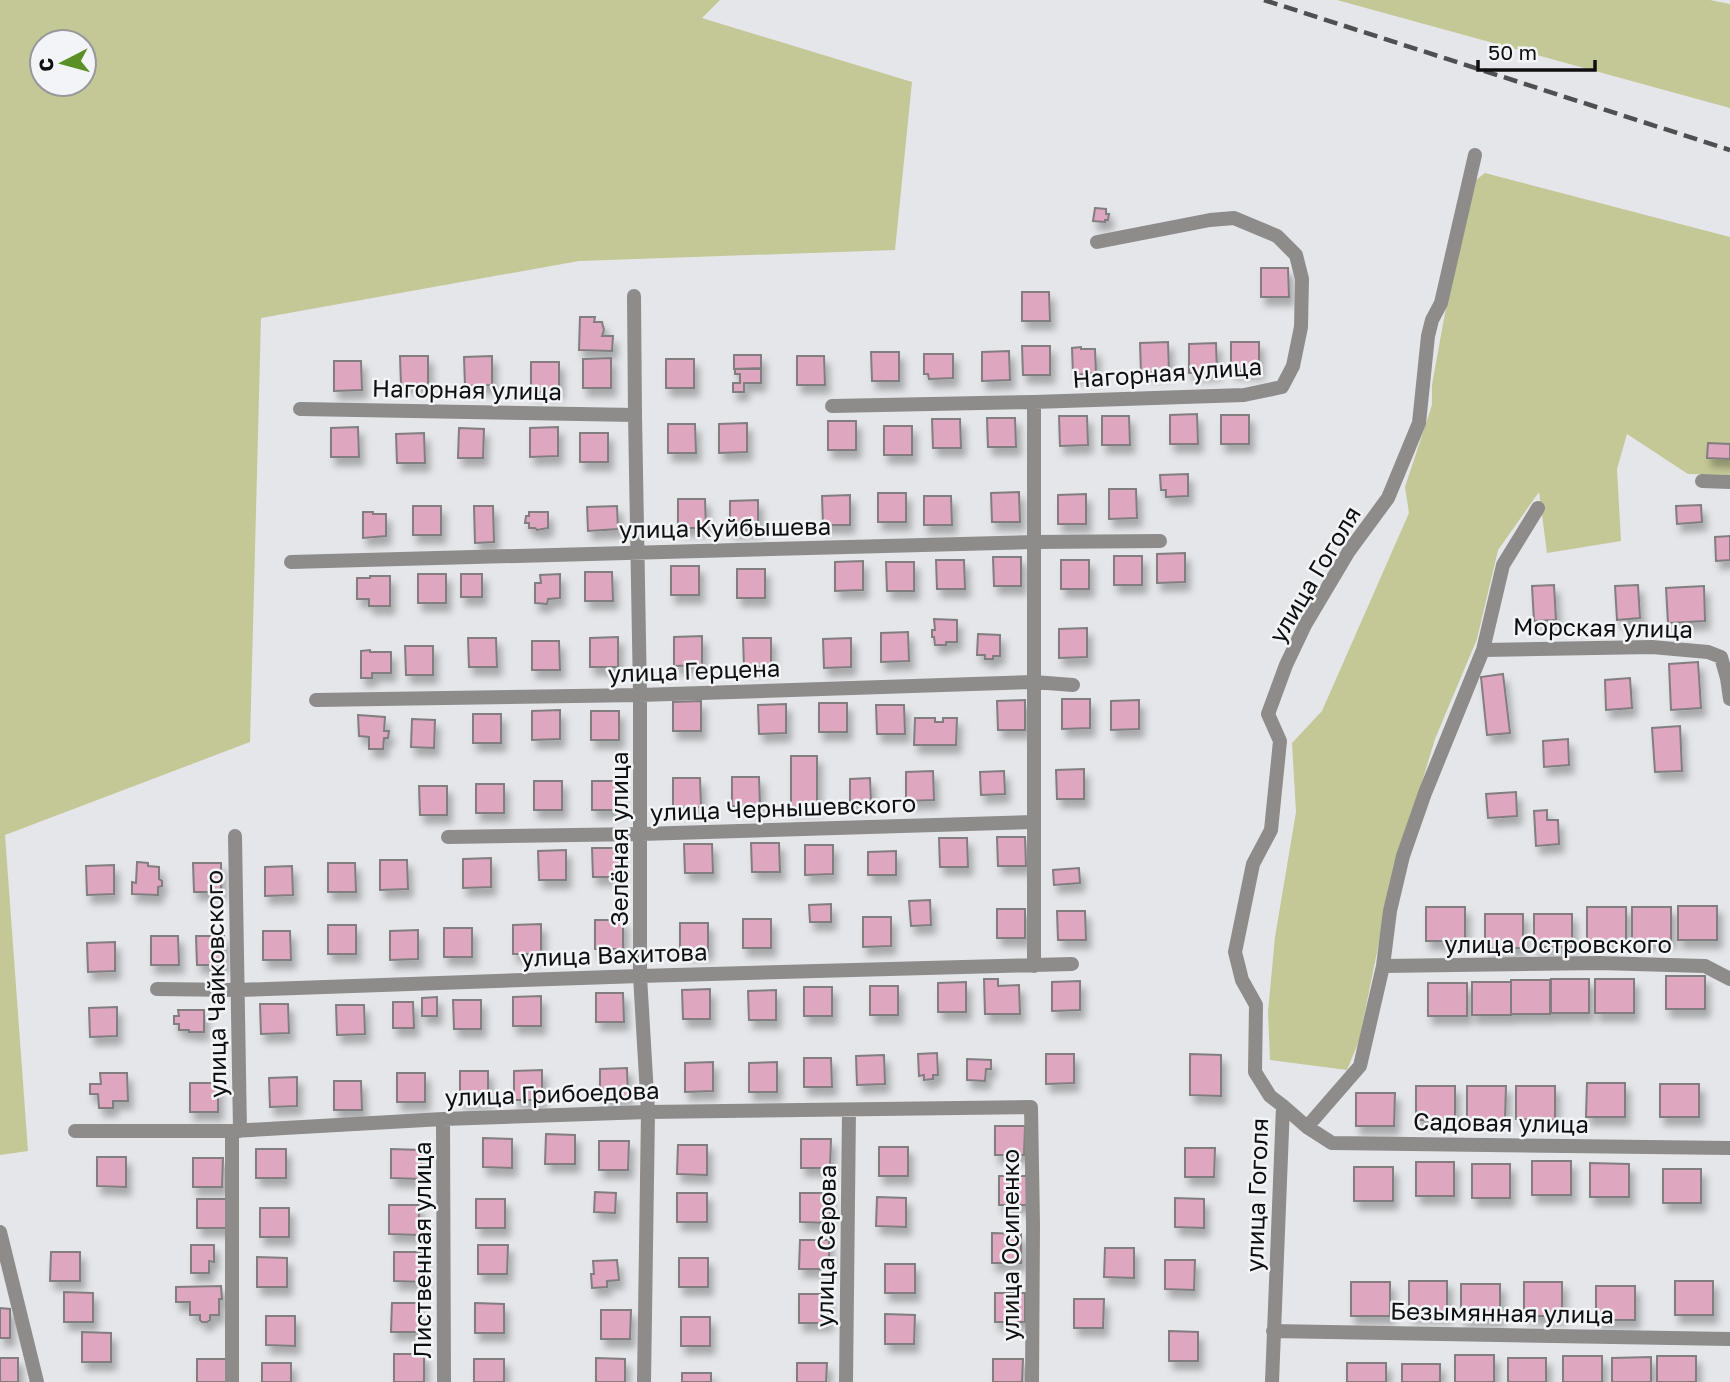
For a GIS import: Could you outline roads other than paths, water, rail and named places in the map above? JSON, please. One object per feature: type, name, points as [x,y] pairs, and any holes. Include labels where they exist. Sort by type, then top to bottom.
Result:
[{"type":"street","name":"улица Гоголя","points":[[1272,1382],[1283,1106],[1270,1096],[1255,1072],[1256,1005],[1242,980],[1236,952],[1253,864],[1271,830],[1280,741],[1268,713],[1286,665],[1306,625],[1349,551],[1388,498],[1419,423],[1428,335],[1441,303],[1475,155]]},
{"type":"street","name":"Нагорная улица","points":[[832,406],[1244,395],[1282,387],[1293,366],[1301,327],[1302,279],[1296,255],[1277,236],[1234,218],[1210,220],[1097,242]]},
{"type":"street","name":"Зелёная улица","points":[[634,296],[640,695],[640,976],[648,1112],[644,1382]]},
{"type":"street","points":[[1034,402],[1034,966]]},
{"type":"street","name":"Нагорная улица","points":[[300,409],[635,415]]},
{"type":"street","points":[[1702,481],[1730,482]]},
{"type":"street","points":[[1307,1127],[1360,1066],[1383,967],[1390,911],[1403,856],[1425,793],[1483,650],[1503,565],[1538,508]]},
{"type":"street","name":"улица Куйбышева","points":[[291,562],[1160,541]]},
{"type":"street","name":"Морская улица","points":[[1483,650],[1652,647],[1708,652],[1721,657],[1730,699]]},
{"type":"street","name":"улица Герцена","points":[[316,700],[640,695],[1034,682],[1073,685]]},
{"type":"street","name":"улица Чернышевского","points":[[448,837],[1034,822]]},
{"type":"street","name":"улица Чайковского","points":[[232,1382],[238,990],[235,836]]},
{"type":"street","name":"улица Островского","points":[[1383,967],[1599,963],[1705,966],[1730,979]]},
{"type":"street","name":"улица Вахитова","points":[[158,989],[238,990],[1072,964]]},
{"type":"street","name":"Садовая улица","points":[[1283,1106],[1307,1127],[1332,1143],[1730,1148]]},
{"type":"street","name":"улица Грибоедова","points":[[75,1130],[236,1131],[443,1119],[648,1112],[1031,1107]]},
{"type":"street","name":"улица Осипенко","points":[[1031,1107],[1032,1382]]},
{"type":"street","name":"улица Серова","points":[[846,1382],[849,1110]]},
{"type":"street","name":"Лиственная улица","points":[[443,1119],[444,1382]]},
{"type":"street","points":[[0,1232],[37,1382]]},
{"type":"street","name":"Безымянная улица","points":[[1273,1331],[1730,1339]]},
{"type":"railway","points":[[1264,0],[1730,150]]}]
